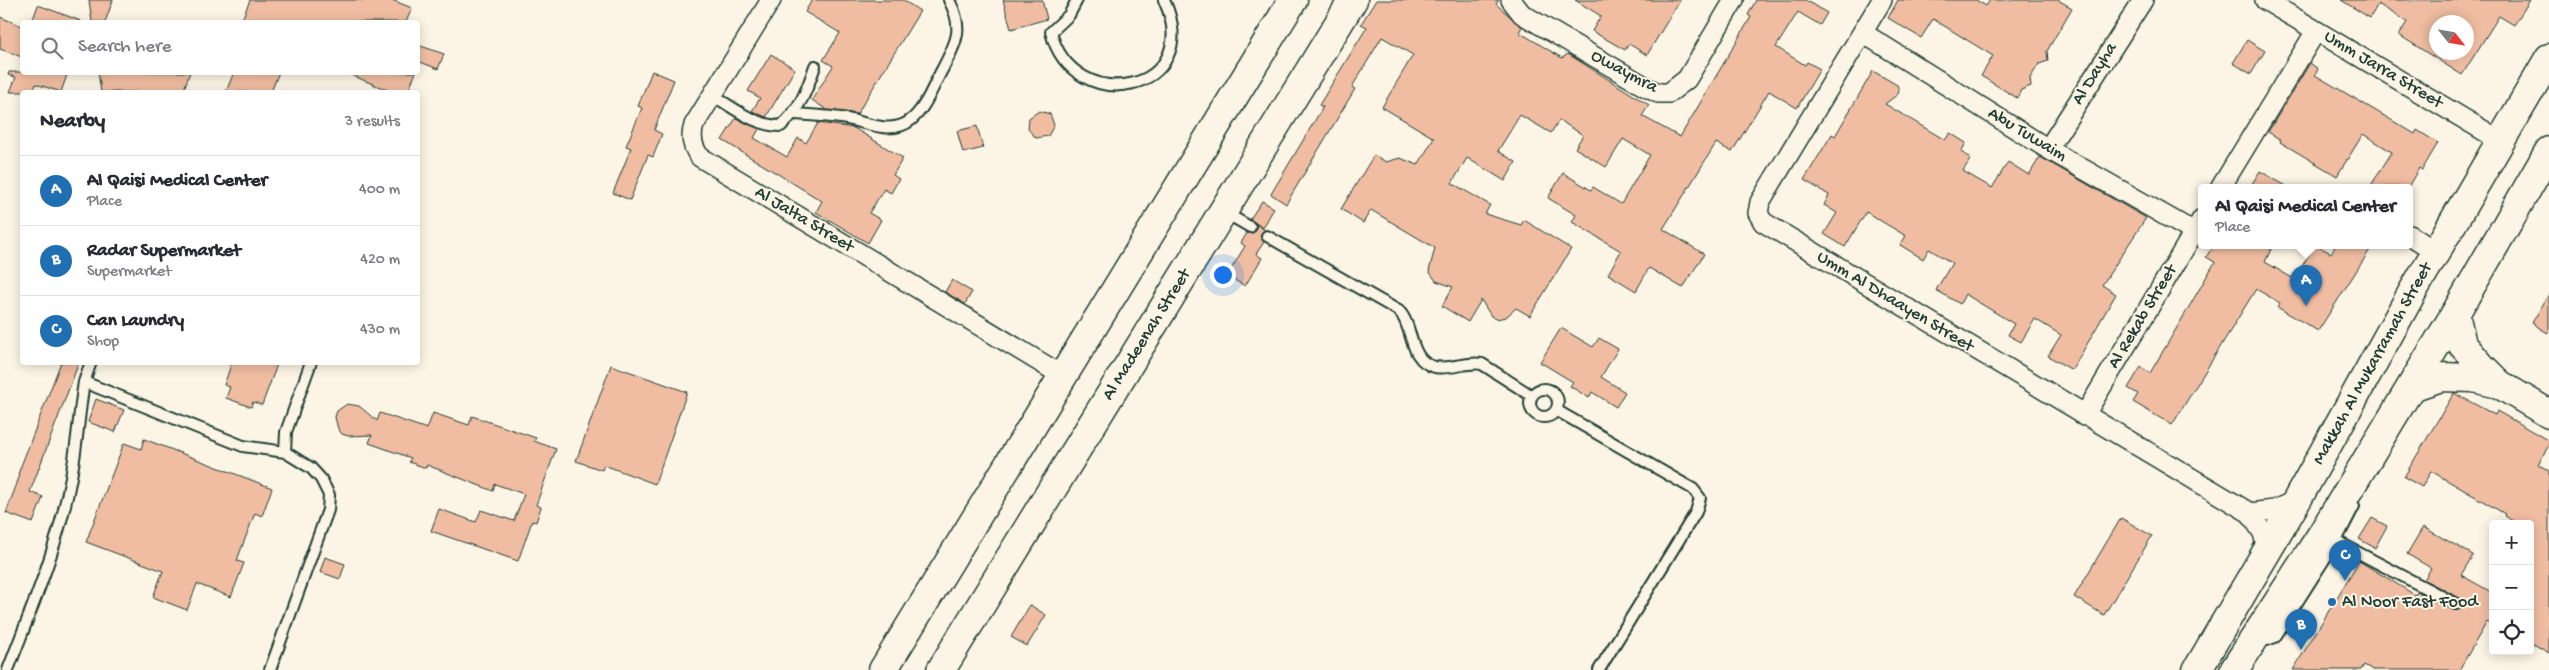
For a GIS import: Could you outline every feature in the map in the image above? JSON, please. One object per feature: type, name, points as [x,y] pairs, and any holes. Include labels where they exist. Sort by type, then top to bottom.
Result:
[{"type":"street","name":"Al Jalta Street","points":[[771,0],[712,95],[691,134],[694,151],[700,157],[1063,376]]},
{"type":"street","points":[[883,670],[1293,0]]},
{"type":"street","name":"Al Madeenah Street","points":[[941,670],[1353,0]]},
{"type":"street","name":"Owaymra","points":[[1512,0],[1522,14],[1658,93],[1669,93],[1686,79],[1734,0]]},
{"type":"street","name":"Umm Al Dhaayen Street","points":[[1882,0],[1760,202],[1760,218],[1762,222],[2084,416],[2250,513],[2263,533],[2267,550]]},
{"type":"street","name":"Al Dayha","points":[[2048,149],[2142,0]]},
{"type":"street","name":"Umm Jarra Street","points":[[2265,0],[2501,140]]},
{"type":"street","points":[[2224,184],[2316,31]]},
{"type":"street","name":"Abu Tuwaim","points":[[1863,34],[2048,149],[2198,225]]},
{"type":"street","name":"Makkah Al Mukarramah Street","points":[[2198,670],[2297,500],[2436,252],[2549,58]]},
{"type":"street","points":[[2237,667],[2329,537],[2411,387],[2549,150]]},
{"type":"street","name":"Al Rekab Street","points":[[2084,416],[2198,225]]},
{"type":"street","points":[[2413,237],[2436,252]]},
{"type":"street","points":[[2455,314],[2462,344],[2499,384],[2549,414]]},
{"type":"street","points":[[2411,387],[2441,377],[2473,378],[2499,384]]},
{"type":"street","points":[[2250,513],[2274,510],[2297,500]]},
{"type":"street","points":[[2184,670],[2222,626]]},
{"type":"lane","points":[[794,114],[841,118],[879,128],[910,121],[922,107],[953,48],[958,30],[958,18],[949,0]]},
{"type":"lane","points":[[1077,0],[1069,15],[1051,32],[1053,41],[1058,52],[1070,66],[1087,79],[1105,85],[1137,83],[1166,62],[1175,40],[1169,9],[1164,0]]},
{"type":"lane","points":[[712,95],[750,118],[769,126],[781,126],[794,114],[805,96],[815,66]]},
{"type":"lane","points":[[1223,211],[1250,227]]},
{"type":"lane","points":[[1267,236],[1398,310],[1408,324],[1416,352],[1428,364],[1437,367],[1473,362],[1482,364],[1532,396]]},
{"type":"lane","points":[[8,670],[45,573],[58,531],[71,477],[84,382],[90,365]]},
{"type":"lane","points":[[284,452],[286,432],[310,365]]},
{"type":"lane","points":[[84,382],[243,446],[284,452],[311,468],[321,479],[329,495],[328,510],[270,670]]},
{"type":"lane","points":[[1543,389],[1554,393],[1558,404],[1556,410],[1552,414],[1540,416],[1531,408],[1532,396],[1543,389]]},
{"type":"lane","points":[[1556,410],[1693,489],[1700,498],[1696,512],[1599,670]]},
{"type":"lane","points":[[2361,493],[2329,537],[2456,604]]},
{"type":"building","points":[[89,0],[113,0],[106,20],[92,20]]},
{"type":"building","points":[[250,0],[392,0],[412,8],[407,20],[242,20]]},
{"type":"building","points":[[812,0],[903,0],[920,11],[857,114],[827,110],[812,100],[833,66],[823,60],[840,33],[805,12]]},
{"type":"building","points":[[1003,0],[1042,0],[1047,19],[1011,29]]},
{"type":"building","points":[[1376,0],[1499,0],[1496,4],[1522,27],[1519,32],[1562,58],[1568,54],[1649,105],[1642,116],[1680,137],[1751,17],[1748,15],[1756,0],[1805,0],[1827,13],[1820,25],[1798,12],[1776,47],[1805,65],[1807,62],[1820,69],[1797,108],[1769,91],[1732,152],[1716,143],[1663,229],[1704,254],[1683,288],[1649,268],[1636,291],[1608,274],[1621,251],[1572,222],[1576,215],[1548,198],[1563,173],[1591,190],[1593,187],[1621,204],[1650,155],[1623,139],[1606,167],[1575,148],[1583,135],[1559,120],[1551,133],[1520,115],[1498,151],[1516,162],[1505,181],[1467,158],[1452,183],[1490,205],[1485,214],[1521,225],[1524,220],[1571,249],[1530,316],[1516,308],[1506,317],[1496,319],[1491,316],[1481,300],[1468,322],[1442,306],[1453,287],[1436,281],[1429,271],[1435,248],[1371,210],[1363,223],[1341,209],[1374,155],[1386,162],[1400,158],[1418,165],[1434,138],[1382,107],[1413,55],[1382,37],[1352,87],[1355,89],[1286,204],[1271,194],[1323,107],[1319,105],[1367,27],[1361,24]]},
{"type":"building","points":[[1575,0],[1680,0],[1647,55],[1629,44],[1625,50],[1592,31],[1601,16]]},
{"type":"building","points":[[1898,0],[1976,0],[1986,6],[1990,0],[2058,0],[2072,8],[2047,51],[2048,61],[2039,64],[2030,78],[2031,86],[2021,90],[2017,98],[1981,76],[1993,56],[1933,19],[1921,38],[1888,18]]},
{"type":"building","points":[[2341,0],[2530,0],[2514,25],[2499,16],[2474,56],[2474,15],[2429,15],[2429,54],[2399,35],[2407,22],[2378,4],[2370,18]]},
{"type":"building","points":[[38,5],[78,20],[33,20]]},
{"type":"building","points":[[0,17],[20,25],[20,56],[0,49]]},
{"type":"building","points":[[2247,40],[2265,51],[2251,74],[2233,63]]},
{"type":"building","points":[[420,46],[444,54],[438,69],[420,62]]},
{"type":"building","points":[[771,54],[795,69],[766,117],[752,111],[760,98],[748,91]]},
{"type":"building","points":[[2438,60],[2471,60],[2462,75]]},
{"type":"building","points":[[2310,63],[2318,69],[2315,75],[2415,134],[2417,130],[2438,143],[2422,170],[2419,168],[2410,184],[2372,184],[2392,152],[2363,134],[2337,176],[2280,142],[2281,140],[2268,132]]},
{"type":"building","points":[[652,71],[674,80],[654,130],[662,134],[653,157],[648,155],[630,200],[613,193],[631,148],[626,146],[642,108],[638,106]]},
{"type":"building","points":[[1873,71],[1897,85],[1899,89],[1898,94],[1885,104],[1945,140],[1950,133],[1966,143],[1961,152],[1971,158],[1963,171],[1992,188],[2008,162],[2029,175],[2040,157],[2146,218],[2102,285],[2116,294],[2072,370],[2048,356],[2061,335],[2035,319],[2021,342],[2008,335],[2014,324],[1965,294],[1960,304],[1936,290],[1952,263],[1929,249],[1923,259],[1900,245],[1906,236],[1866,212],[1845,247],[1824,234],[1837,213],[1824,205],[1829,195],[1804,180],[1832,134],[1835,136]]},
{"type":"building","points":[[9,72],[20,72],[20,75],[67,75],[62,90],[55,90],[36,84],[34,90],[10,92],[16,77],[8,75]]},
{"type":"building","points":[[98,75],[189,75],[184,90],[101,90]]},
{"type":"building","points":[[233,75],[278,75],[272,90],[227,90]]},
{"type":"building","points":[[351,75],[415,75],[409,90],[387,90]]},
{"type":"building","points":[[1039,111],[1050,114],[1054,125],[1048,136],[1036,138],[1028,129],[1029,118]]},
{"type":"building","points":[[736,118],[759,129],[754,138],[787,157],[798,138],[806,143],[818,123],[854,128],[903,158],[893,175],[899,179],[891,193],[884,189],[869,213],[881,220],[868,243],[816,212],[822,201],[722,140]]},
{"type":"building","points":[[977,126],[983,148],[963,153],[957,131]]},
{"type":"building","points":[[2260,171],[2283,184],[2252,184]]},
{"type":"building","points":[[1262,201],[1274,208],[1263,228],[1250,219]]},
{"type":"building","points":[[1256,224],[1265,230],[1260,236],[1264,242],[1256,254],[1262,258],[1245,286],[1227,276],[1245,246],[1241,243],[1247,233],[1256,231]]},
{"type":"building","points":[[2211,249],[2271,249],[2265,262],[2294,279],[2313,249],[2323,249],[2331,253],[2334,249],[2370,249],[2318,331],[2277,307],[2280,303],[2256,289],[2172,425],[2133,402],[2138,394],[2128,388],[2141,367],[2150,373],[2215,262],[2206,257]]},
{"type":"building","points":[[952,280],[972,292],[965,304],[945,292]]},
{"type":"building","points":[[2549,294],[2549,334],[2532,323]]},
{"type":"building","points":[[1561,328],[1593,347],[1599,338],[1618,349],[1601,377],[1625,392],[1616,407],[1592,392],[1589,398],[1570,386],[1573,382],[1540,362]]},
{"type":"building","points":[[60,365],[78,365],[30,492],[43,497],[33,523],[6,513],[20,475],[18,474]]},
{"type":"building","points":[[231,365],[277,365],[262,405],[253,402],[251,407],[226,398],[230,387],[224,385]]},
{"type":"building","points":[[611,365],[687,392],[655,484],[604,465],[602,470],[576,461]]},
{"type":"building","points":[[2454,393],[2495,415],[2497,411],[2549,441],[2549,445],[2538,464],[2549,471],[2549,653],[2534,644],[2534,520],[2511,520],[2504,516],[2505,514],[2431,471],[2422,487],[2404,477]]},
{"type":"building","points":[[96,399],[124,410],[115,432],[88,422]]},
{"type":"building","points":[[347,404],[359,406],[377,421],[380,413],[427,429],[433,413],[469,425],[472,416],[536,438],[534,441],[556,449],[536,505],[541,507],[536,522],[532,521],[518,561],[431,531],[439,509],[476,522],[481,510],[514,521],[524,494],[495,484],[493,491],[427,465],[426,468],[409,462],[411,458],[369,443],[372,435],[348,436],[342,434],[338,429],[335,417],[337,411]]},
{"type":"building","points":[[144,439],[272,488],[262,516],[255,513],[240,552],[237,561],[244,563],[231,597],[197,584],[187,610],[153,597],[163,571],[86,542],[124,443],[141,449]]},
{"type":"building","points":[[2121,518],[2152,536],[2104,615],[2074,597]]},
{"type":"building","points":[[2372,518],[2387,526],[2375,548],[2359,539]]},
{"type":"building","points":[[2423,527],[2473,555],[2461,575],[2489,591],[2489,623],[2487,622],[2459,670],[2373,670],[2364,665],[2361,670],[2293,670],[2359,561],[2415,595],[2417,592],[2453,610],[2462,608],[2463,603],[2460,598],[2424,580],[2431,568],[2407,554]]},
{"type":"building","points":[[325,557],[345,564],[340,579],[320,572]]},
{"type":"building","points":[[1030,605],[1046,615],[1027,646],[1011,637]]},
{"type":"place","name":"Al Qaisi Medical Center","points":[[2306,306]]},
{"type":"place","name":"Can Laundry","points":[[2345,581]]},
{"type":"place","name":"Al Noor Fast Food","points":[[2332,602]]},
{"type":"place","name":"Radar Supermarket","points":[[2301,650]]}]
